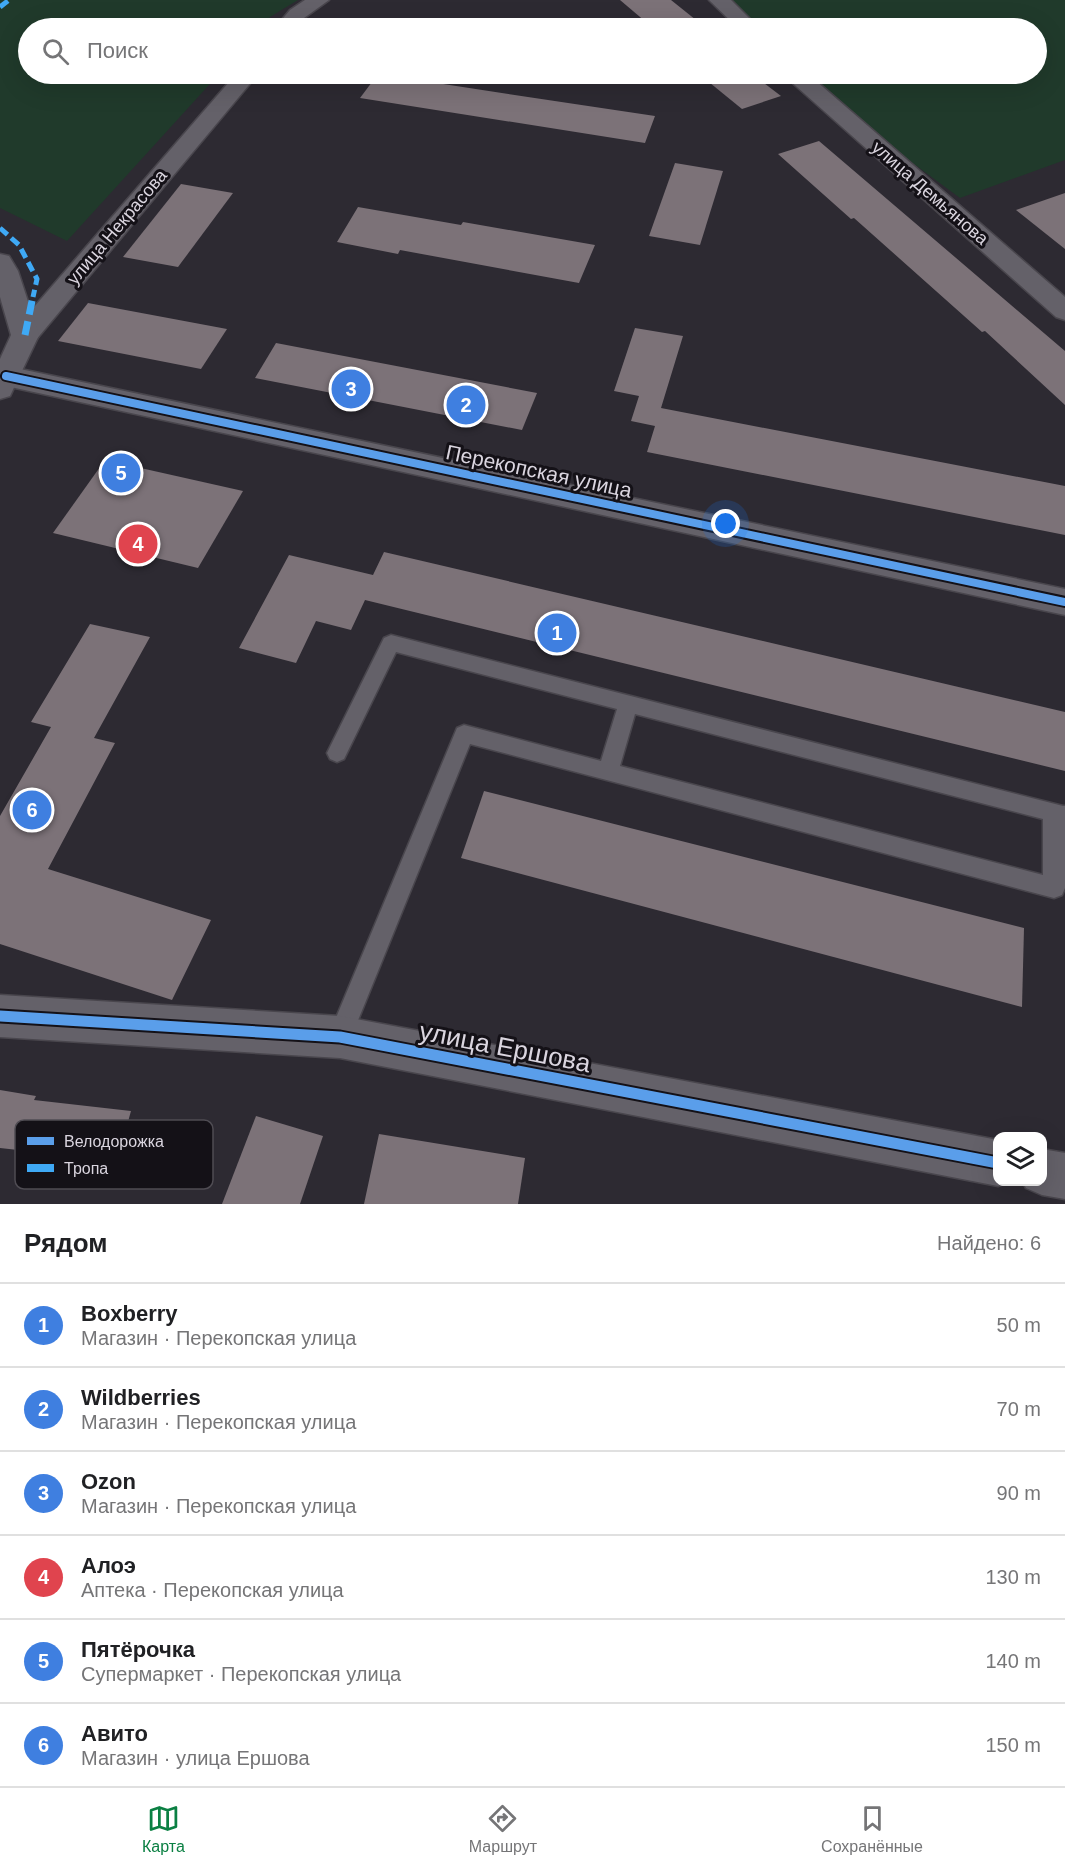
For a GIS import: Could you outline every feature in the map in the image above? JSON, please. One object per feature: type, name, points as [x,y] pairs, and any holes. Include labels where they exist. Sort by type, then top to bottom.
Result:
[{"type":"street","points":[[294,18],[319,0]]},
{"type":"street","points":[[719,0],[738,18]]},
{"type":"street","name":"улица Некрасова","points":[[3,382],[25,335],[238,84]]},
{"type":"street","name":"улица Демьянова","points":[[807,84],[1065,311]]},
{"type":"street","points":[[0,262],[25,335]]},
{"type":"street","name":"Перекопская улица","points":[[3,382],[1065,602]]},
{"type":"street","name":"улица Ершова","points":[[0,1016],[340,1037],[993,1162]]},
{"type":"street","points":[[1047,1173],[1065,1176]]},
{"type":"lane","points":[[337,753],[391,643],[1059,814],[1054,888],[464,734],[340,1037]]},
{"type":"lane","points":[[608,772],[628,705]]},
{"type":"green space","points":[[0,0],[298,0],[269,18],[18,18],[18,84],[210,84],[67,241],[0,208]]},
{"type":"green space","points":[[731,0],[1065,0],[1065,160],[960,198],[807,84],[1047,84],[1047,18],[748,18]]},
{"type":"building","points":[[620,0],[671,0],[694,18],[641,18]]},
{"type":"building","points":[[370,84],[444,84],[655,116],[645,143],[360,98]]},
{"type":"building","points":[[711,84],[765,84],[781,96],[742,109]]},
{"type":"building","points":[[819,141],[1065,351],[1065,405],[985,331],[982,332],[778,154]]},
{"type":"building","points":[[675,163],[723,171],[700,245],[649,236]]},
{"type":"building","points":[[181,184],[233,193],[178,267],[123,257]]},
{"type":"building","points":[[1065,193],[1065,249],[1016,210]]},
{"type":"building","points":[[358,207],[461,225],[463,222],[595,245],[579,283],[400,250],[398,254],[337,242]]},
{"type":"building","points":[[88,303],[227,329],[201,369],[58,341]]},
{"type":"building","points":[[635,328],[683,336],[661,408],[1065,486],[1065,535],[647,452],[655,426],[631,421],[639,396],[614,391]]},
{"type":"building","points":[[276,343],[537,393],[522,430],[255,378]]},
{"type":"building","points":[[105,460],[243,491],[198,568],[53,533]]},
{"type":"building","points":[[384,552],[1065,712],[1065,771],[365,600],[351,630],[316,621],[296,663],[239,648],[289,555],[373,575]]},
{"type":"building","points":[[90,624],[150,637],[94,738],[115,743],[48,869],[211,920],[172,1000],[0,944],[0,816],[51,727],[31,722]]},
{"type":"building","points":[[484,791],[1024,928],[1022,1007],[461,858]]},
{"type":"building","points":[[0,1090],[36,1096],[34,1100],[131,1111],[128,1120],[15,1120],[15,1150],[0,1148]]},
{"type":"building","points":[[256,1116],[323,1136],[300,1204],[222,1204]]},
{"type":"building","points":[[379,1134],[525,1158],[518,1204],[364,1204]]},
{"type":"marked path","points":[[0,7],[9,0]]},
{"type":"marked path","points":[[0,228],[19,245],[37,279],[25,335]]},
{"type":"cycle path","points":[[6,376],[1065,602]]},
{"type":"cycle path","points":[[0,1016],[340,1037],[993,1162]]},
{"type":"place","name":"Ozon","points":[[351,389]]},
{"type":"place","name":"Wildberries","points":[[466,405]]},
{"type":"place","name":"Пятёрочка","points":[[121,473]]},
{"type":"place","name":"Алоэ","points":[[138,544]]},
{"type":"place","name":"Boxberry","points":[[557,633]]},
{"type":"place","name":"Авито","points":[[32,810]]}]
